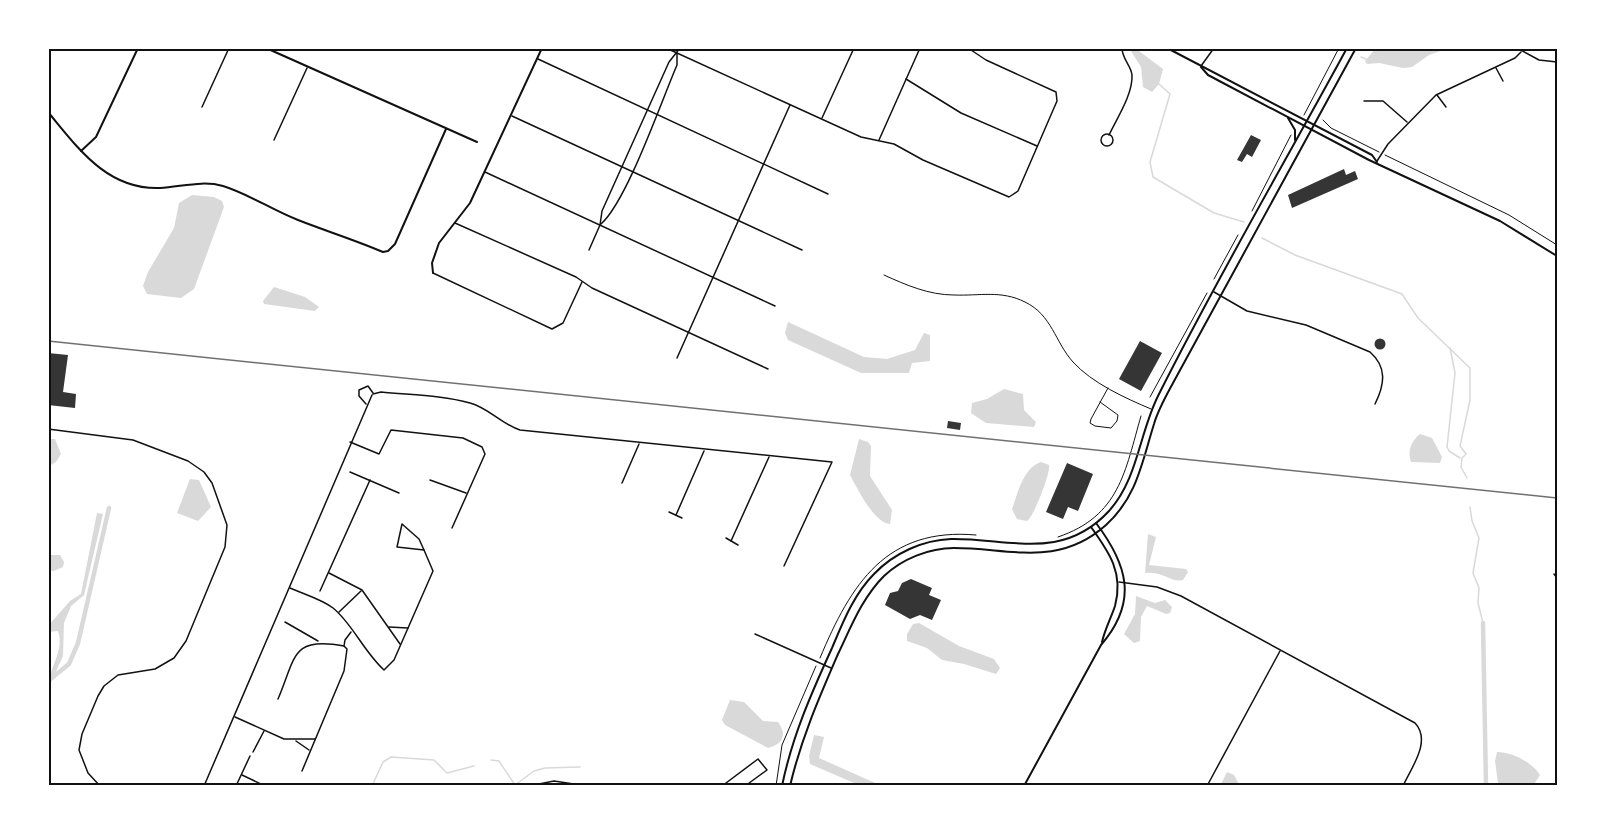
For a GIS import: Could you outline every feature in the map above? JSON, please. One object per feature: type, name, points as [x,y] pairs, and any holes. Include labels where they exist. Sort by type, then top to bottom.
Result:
[{"type":"main road","points":[[81,152],[101,128],[138,48]]},
{"type":"main road","points":[[266,48],[477,142]]},
{"type":"main road","points":[[433,273],[434,254],[470,203],[542,48]]},
{"type":"main road","points":[[1167,48],[1372,155],[1377,162]]},
{"type":"main road","points":[[782,786],[796,730],[824,665],[860,591],[882,566],[905,552],[927,543],[950,539],[1043,544],[1069,539],[1091,527],[1110,510],[1126,487],[1151,410],[1347,48]]},
{"type":"main road","points":[[790,786],[801,741],[832,669],[867,597],[885,574],[909,559],[926,552],[953,548],[1041,553],[1066,548],[1096,533],[1122,507],[1137,483],[1158,413],[1310,129],[1356,48]]},
{"type":"main road","points":[[1201,67],[1208,75],[1310,129],[1500,221],[1557,256]]},
{"type":"main road","points":[[48,112],[81,152],[100,169],[124,182],[148,188],[200,183],[223,186],[298,220],[346,235],[383,252],[392,249],[446,129]]},
{"type":"main road","points":[[1286,116],[1295,130],[1295,144]]},
{"type":"main road","points":[[1096,523],[1119,557],[1125,583],[1119,612],[1108,637],[1101,645]]},
{"type":"main road","points":[[1024,786],[1101,645],[1117,596],[1118,582],[1113,560],[1091,527]]},
{"type":"street","points":[[202,107],[229,48]]},
{"type":"street","points":[[666,48],[861,137],[894,144],[949,172],[1009,197],[1018,191],[1057,102],[1056,92],[986,60],[968,48]]},
{"type":"street","points":[[589,250],[600,225],[602,211],[669,62],[680,48]]},
{"type":"street","points":[[822,119],[854,48]]},
{"type":"street","points":[[878,141],[920,48]]},
{"type":"street","points":[[1109,135],[1131,83],[1131,72],[1123,58],[1122,48]]},
{"type":"street","points":[[1201,67],[1214,48]]},
{"type":"street","points":[[1517,48],[1539,60],[1557,62]]},
{"type":"street","points":[[1377,162],[1408,123],[1436,95],[1515,58],[1521,52]]},
{"type":"street","points":[[600,225],[611,215],[632,171],[677,65],[677,53]]},
{"type":"street","points":[[537,59],[828,194]]},
{"type":"street","points":[[274,140],[307,67]]},
{"type":"street","points":[[1496,67],[1503,81]]},
{"type":"street","points":[[906,80],[961,113],[1038,146]]},
{"type":"street","points":[[1436,95],[1446,107]]},
{"type":"street","points":[[1364,101],[1383,101],[1408,123]]},
{"type":"street","points":[[677,358],[790,105]]},
{"type":"street","points":[[512,116],[802,250]]},
{"type":"street","points":[[485,172],[776,306]]},
{"type":"street","points":[[455,223],[768,369]]},
{"type":"street","points":[[433,273],[552,328],[563,323],[582,282]]},
{"type":"street","points":[[1214,292],[1257,315],[1306,325],[1370,352],[1383,372],[1383,384],[1375,404]]},
{"type":"street","points":[[366,404],[359,396],[359,390],[368,386],[373,394]]},
{"type":"street","points":[[204,786],[366,404],[373,394],[381,392],[471,403],[486,410],[507,426],[520,430],[832,462],[784,566]]},
{"type":"street","points":[[48,429],[131,439],[188,461],[204,472],[212,483],[227,525],[225,547],[186,641],[174,658],[155,669],[118,675],[104,686],[98,696],[82,734],[79,750],[88,772],[100,786]]},
{"type":"street","points":[[350,442],[379,454],[390,430],[463,438],[482,447],[485,450],[483,457],[452,528]]},
{"type":"street","points":[[622,483],[639,443]]},
{"type":"street","points":[[675,515],[704,450]]},
{"type":"street","points":[[731,541],[769,457]]},
{"type":"street","points":[[350,472],[399,492]]},
{"type":"street","points":[[320,591],[370,480]]},
{"type":"street","points":[[430,480],[467,494]]},
{"type":"street","points":[[669,512],[682,518]]},
{"type":"street","points":[[289,588],[331,607],[338,613],[368,656],[384,670],[394,660],[433,571],[424,550],[419,539],[402,524],[397,547],[424,550]]},
{"type":"street","points":[[726,538],[738,545]]},
{"type":"street","points":[[328,573],[362,590],[400,645]]},
{"type":"street","points":[[1554,574],[1557,578]]},
{"type":"street","points":[[1118,582],[1144,584],[1168,591],[1419,727],[1422,742],[1403,786]]},
{"type":"street","points":[[338,613],[362,590]]},
{"type":"street","points":[[285,622],[311,634],[318,641]]},
{"type":"street","points":[[388,627],[408,628]]},
{"type":"street","points":[[302,771],[344,670],[347,649],[344,646],[345,640],[352,632]]},
{"type":"street","points":[[755,634],[832,669]]},
{"type":"street","points":[[278,699],[300,650],[307,644],[318,641],[344,646]]},
{"type":"street","points":[[1207,786],[1280,650]]},
{"type":"street","points":[[233,716],[284,739],[316,739]]},
{"type":"street","points":[[253,752],[264,730]]},
{"type":"street","points":[[296,740],[310,751]]},
{"type":"street","points":[[236,786],[250,756]]},
{"type":"street","points":[[722,786],[758,759],[767,770],[745,786]]},
{"type":"street","points":[[241,775],[265,786]]},
{"type":"street","points":[[529,786],[554,781],[587,786]]},
{"type":"lane","points":[[884,275],[934,292],[955,295],[999,293],[1028,303],[1049,321],[1072,360],[1084,372],[1158,413]]},
{"type":"lane","points":[[1100,402],[1118,415],[1117,421],[1111,428],[1090,423],[1100,402],[1108,387]]},
{"type":"path","points":[[1306,110],[1339,48]]},
{"type":"path","points":[[1324,120],[1331,128],[1410,169],[1509,215],[1557,245]]},
{"type":"path","points":[[1251,214],[1291,132]]},
{"type":"path","points":[[1213,282],[1242,231]]},
{"type":"path","points":[[1150,397],[1211,287]]},
{"type":"path","points":[[1054,538],[1088,523],[1114,497],[1128,465],[1142,416]]},
{"type":"path","points":[[776,786],[782,746],[818,662],[858,582],[881,558],[907,544],[933,537],[980,537]]},
{"type":"shaded area","points":[[1135,48],[1163,69],[1159,84],[1152,92],[1143,87],[1141,67],[1131,51]]},
{"type":"shaded area","points":[[1376,48],[1449,48],[1429,55],[1412,67],[1403,68],[1379,63],[1367,64],[1365,61]]},
{"type":"shaded area","points":[[192,195],[214,197],[222,201],[224,207],[194,289],[181,298],[147,294],[143,286],[148,272],[174,228],[179,203]]},
{"type":"shaded area","points":[[274,287],[305,297],[319,307],[315,311],[264,304],[263,301]]},
{"type":"shaded area","points":[[788,322],[864,357],[887,359],[915,350],[924,333],[930,335],[930,361],[912,363],[909,373],[861,373],[788,340],[785,333]]},
{"type":"shaded area","points":[[1004,389],[1023,394],[1024,410],[1036,422],[1034,427],[986,423],[971,413],[972,403],[987,399]]},
{"type":"shaded area","points":[[1420,434],[1432,438],[1442,457],[1440,463],[1411,462],[1409,454],[1411,447]]},
{"type":"shaded area","points":[[48,439],[55,439],[61,454],[56,462],[49,466]]},
{"type":"shaded area","points":[[859,439],[868,442],[871,446],[870,476],[892,510],[890,524],[878,518],[872,511],[850,475]]},
{"type":"shaded area","points":[[1041,462],[1049,465],[1049,470],[1041,495],[1027,521],[1017,519],[1012,509],[1019,489],[1025,475]]},
{"type":"shaded area","points":[[190,479],[199,480],[211,507],[198,521],[177,513]]},
{"type":"shaded area","points":[[97,513],[103,514],[84,595],[71,606],[64,623],[63,656],[48,689],[60,639],[58,631],[48,632],[48,626],[70,601],[81,594]]},
{"type":"shaded area","points":[[1148,534],[1156,537],[1149,565],[1186,569],[1188,572],[1183,580],[1145,573]]},
{"type":"shaded area","points":[[48,555],[60,555],[64,562],[63,567],[54,571],[48,570]]},
{"type":"shaded area","points":[[1136,596],[1155,603],[1165,600],[1172,607],[1170,613],[1166,614],[1147,606],[1141,617],[1140,641],[1134,643],[1124,634],[1135,614]]},
{"type":"shaded area","points":[[919,623],[959,646],[994,659],[1000,668],[996,674],[942,660],[927,648],[907,641],[907,634],[913,624]]},
{"type":"shaded area","points":[[730,700],[744,702],[763,721],[778,722],[783,731],[780,742],[768,748],[725,725],[722,720]]},
{"type":"shaded area","points":[[814,735],[824,737],[819,758],[882,786],[861,786],[810,764],[809,756]]},
{"type":"shaded area","points":[[1497,752],[1515,756],[1532,766],[1540,775],[1533,786],[1501,786],[1498,783],[1495,761]]},
{"type":"shaded area","points":[[1227,772],[1234,775],[1240,786],[1220,786]]},
{"type":"building","points":[[1251,135],[1261,140],[1252,157],[1247,154],[1242,162],[1237,160]]},
{"type":"building","points":[[1344,169],[1346,175],[1355,171],[1358,179],[1292,208],[1288,195]]},
{"type":"building","points":[[1380,338],[1386,344],[1380,350],[1374,344]]},
{"type":"building","points":[[1140,341],[1162,353],[1141,391],[1119,379]]},
{"type":"building","points":[[48,353],[68,355],[63,392],[76,394],[75,408],[48,405]]},
{"type":"building","points":[[948,421],[961,423],[960,430],[947,428]]},
{"type":"building","points":[[1067,463],[1093,474],[1078,511],[1068,507],[1063,519],[1046,512]]},
{"type":"building","points":[[911,579],[932,588],[929,595],[941,600],[932,620],[920,615],[910,619],[885,605],[890,593],[898,591],[902,583]]},
{"type":"waterway","points":[[1361,57],[1366,59]]},
{"type":"waterway","points":[[1159,84],[1170,94],[1150,162],[1153,177],[1214,213],[1244,222]]},
{"type":"waterway","points":[[1262,238],[1295,255],[1402,294],[1418,318],[1470,368],[1470,400],[1460,446],[1466,454],[1462,458],[1461,467],[1467,478]]},
{"type":"waterway","points":[[1450,348],[1455,373],[1447,447],[1460,458]]},
{"type":"waterway","points":[[1470,507],[1472,521],[1479,538],[1473,573],[1479,588],[1478,603],[1483,623]]},
{"type":"waterway","points":[[48,681],[69,664],[78,643],[109,508]]},
{"type":"waterway","points":[[1483,623],[1486,786]]},
{"type":"waterway","points":[[372,786],[383,762],[391,757],[434,760],[447,773],[474,766]]},
{"type":"waterway","points":[[491,760],[499,761],[515,785],[534,771],[545,768],[580,767]]},
{"type":"railway","points":[[48,341],[1557,498]]}]
